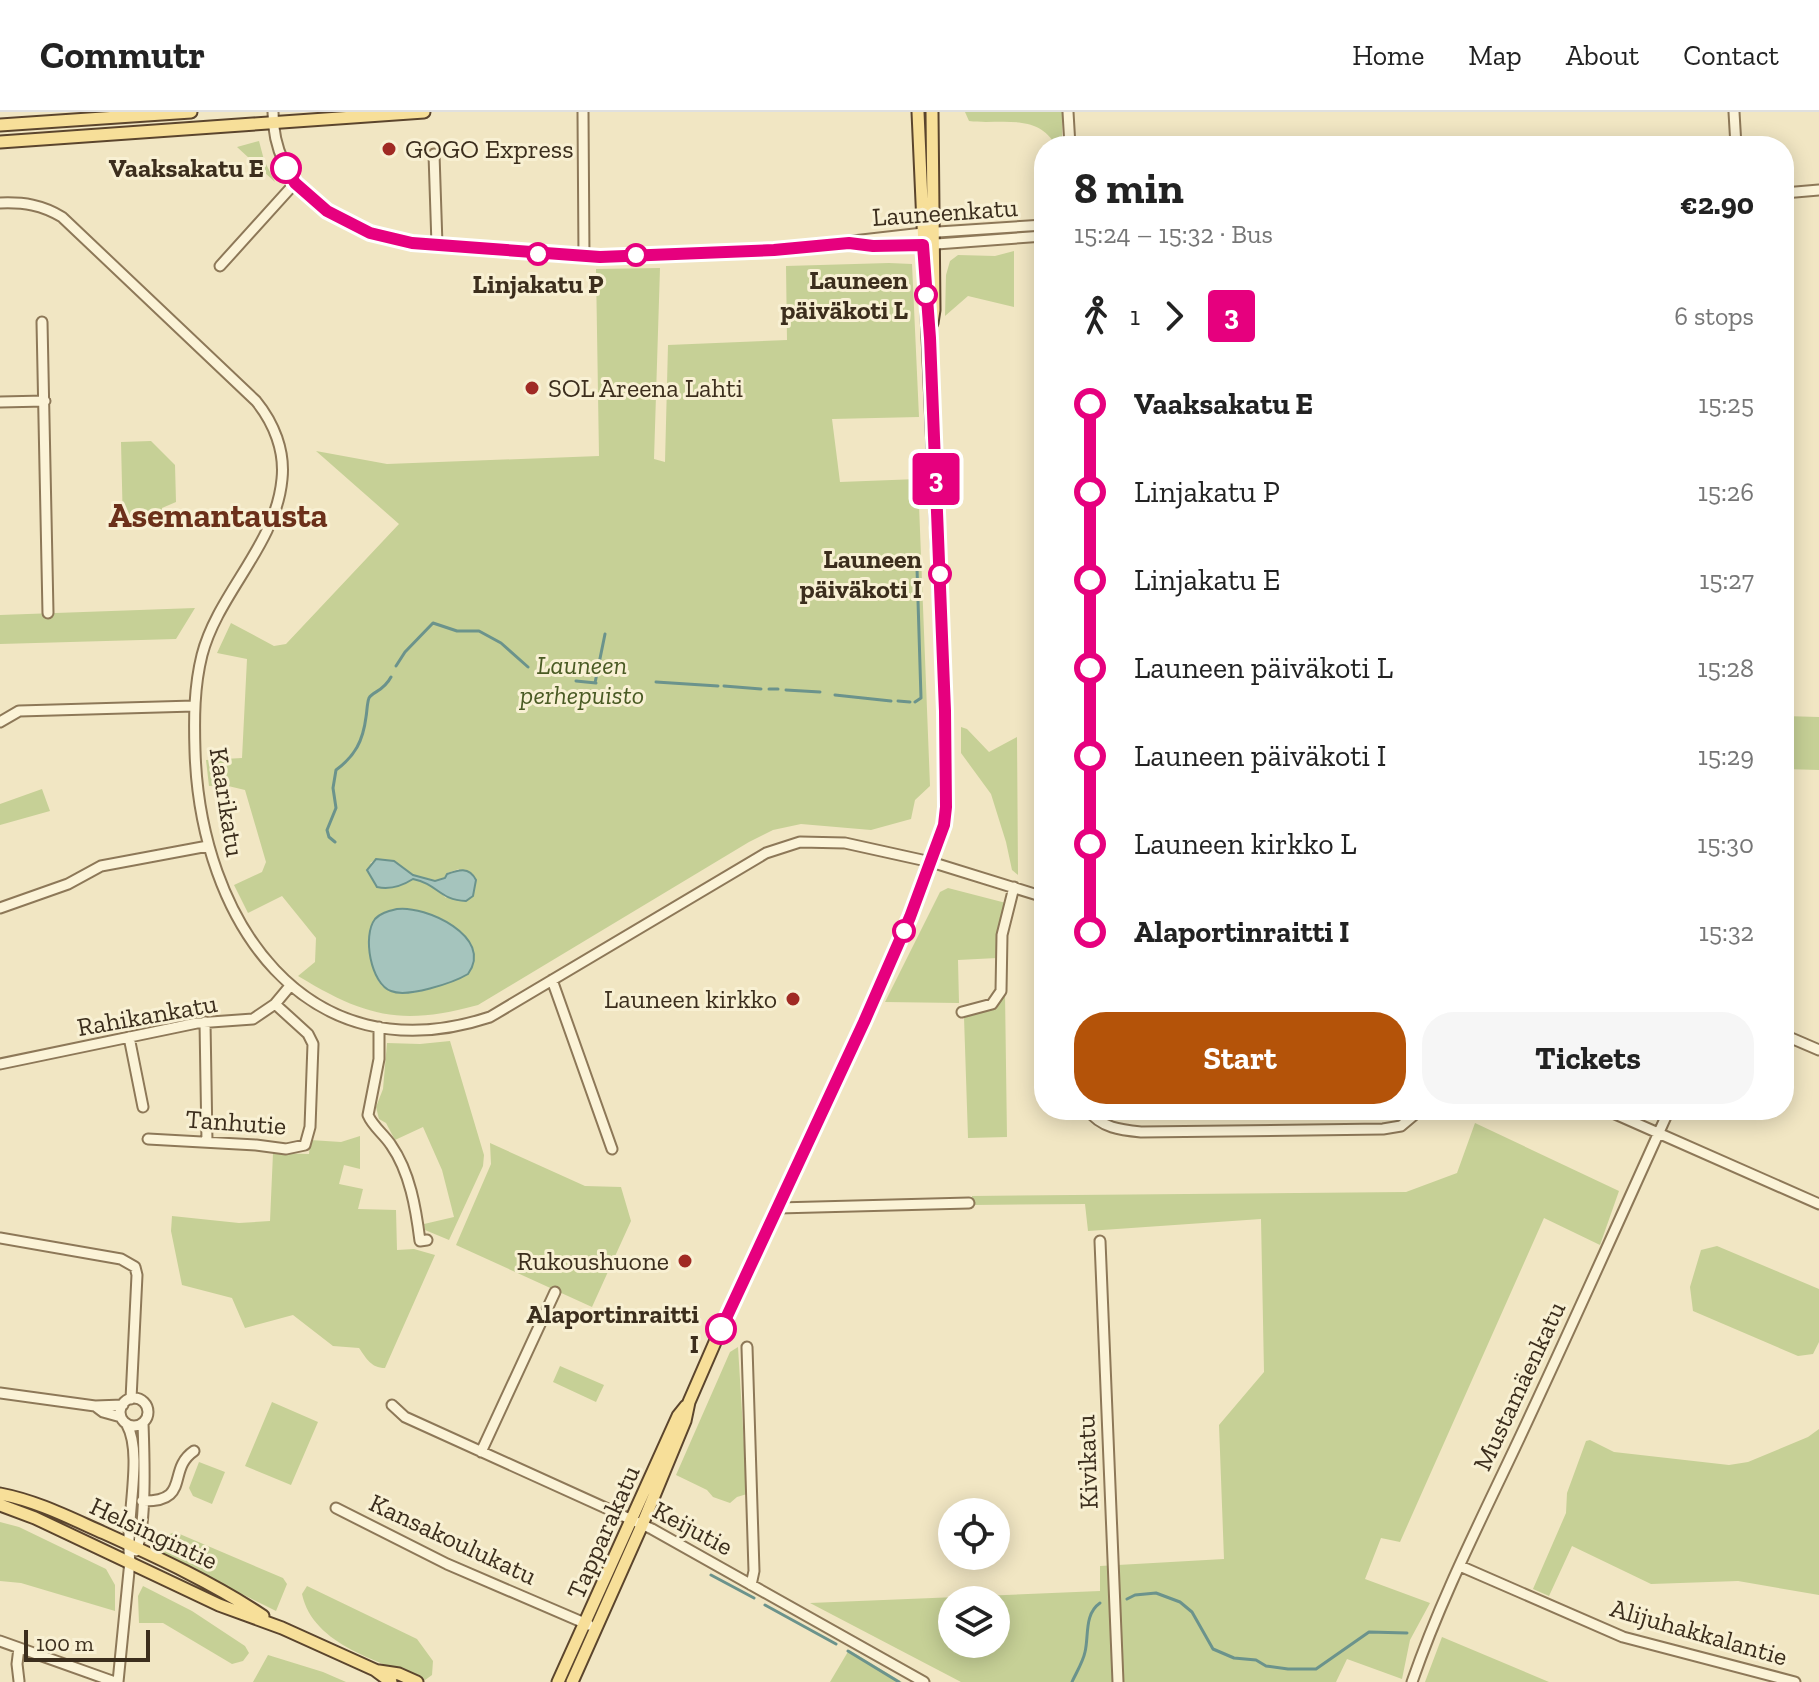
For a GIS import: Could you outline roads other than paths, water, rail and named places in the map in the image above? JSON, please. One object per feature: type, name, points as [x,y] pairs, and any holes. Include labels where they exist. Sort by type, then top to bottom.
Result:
[{"type":"main road","points":[[0,125],[74,117],[191,112]]},
{"type":"main road","points":[[0,142],[42,141],[273,117],[424,112]]},
{"type":"main road","points":[[918,112],[928,239]]},
{"type":"main road","points":[[928,239],[932,112]]},
{"type":"main road","name":"Tapparakatu","points":[[558,1682],[590,1625],[685,1421],[689,1402],[864,1022],[931,862],[945,816],[946,754],[930,338],[934,310],[928,239]]},
{"type":"main road","name":"Helsingintie","points":[[0,1494],[39,1504],[133,1546],[226,1592],[282,1628]]},
{"type":"main road","name":"Helsingintie","points":[[0,1505],[130,1561],[219,1605],[282,1628],[375,1670],[391,1682]]},
{"type":"main road","name":"Tapparakatu","points":[[572,1682],[590,1625]]},
{"type":"main road","name":"Helsingintie","points":[[375,1670],[399,1674],[417,1682]]},
{"type":"street","points":[[181,112],[182,127]]},
{"type":"street","points":[[583,112],[584,256]]},
{"type":"street","points":[[1734,112],[1735,136]]},
{"type":"street","points":[[1070,114],[1070,136]]},
{"type":"street","name":"Launeenkatu","points":[[273,117],[278,149],[295,183],[327,211],[370,233],[391,239],[584,256],[1034,236]]},
{"type":"street","points":[[434,154],[437,245]]},
{"type":"street","points":[[220,266],[295,183]]},
{"type":"street","points":[[1794,192],[1819,190]]},
{"type":"street","name":"Kaarikatu","points":[[0,203],[46,207],[62,217],[256,401],[275,431],[282,465],[280,495],[270,523],[212,625],[202,653],[194,706],[195,773],[208,846],[227,899],[247,935],[290,986],[322,1008],[361,1024],[417,1032],[458,1027],[490,1017],[766,853],[783,846],[829,841],[931,862],[1034,894]]},
{"type":"street","name":"Launeenkatu","points":[[928,239],[1034,226]]},
{"type":"street","points":[[42,322],[48,613]]},
{"type":"street","points":[[0,402],[45,401]]},
{"type":"street","points":[[0,722],[19,711],[194,706]]},
{"type":"street","points":[[0,908],[68,884],[101,866],[208,846]]},
{"type":"street","points":[[962,1012],[992,1004],[1001,991],[1002,935],[1014,887]]},
{"type":"street","points":[[552,980],[612,1149]]},
{"type":"street","name":"Rahikankatu","points":[[0,1064],[205,1022],[253,1019],[275,1004],[290,986]]},
{"type":"street","name":"Tanhutie","points":[[148,1139],[286,1149],[305,1145],[310,1127],[313,1044],[308,1034],[275,1004]]},
{"type":"street","points":[[205,1022],[207,1142]]},
{"type":"street","points":[[379,1027],[379,1059],[368,1115],[392,1146],[401,1164],[417,1215],[420,1241],[427,1240]]},
{"type":"street","points":[[129,1037],[143,1107]]},
{"type":"street","points":[[1794,1038],[1818,1046]]},
{"type":"street","points":[[1099,1120],[1104,1125],[1141,1132],[1383,1129],[1401,1126],[1408,1120]]},
{"type":"street","points":[[1629,1120],[1819,1204]]},
{"type":"street","name":"Mustamäenkatu","points":[[1412,1682],[1460,1566],[1616,1232],[1664,1120]]},
{"type":"street","points":[[778,1208],[969,1203]]},
{"type":"street","points":[[0,1238],[121,1259],[135,1267],[137,1275],[124,1421],[131,1431],[134,1452],[133,1546]]},
{"type":"street","name":"Kivikatu","points":[[1100,1241],[1118,1682]]},
{"type":"street","points":[[481,1452],[555,1292]]},
{"type":"street","points":[[747,1347],[754,1571],[751,1585]]},
{"type":"street","points":[[0,1393],[95,1406],[140,1400],[147,1407],[147,1417],[143,1423],[142,1501],[130,1561],[116,1682],[0,1641]]},
{"type":"street","name":"Keijutie","points":[[392,1405],[405,1417],[637,1523],[924,1682]]},
{"type":"street","points":[[95,1406],[134,1426],[143,1423]]},
{"type":"street","points":[[142,1501],[158,1502],[172,1494],[185,1461],[194,1451]]},
{"type":"street","name":"Kansakoulukatu","points":[[336,1508],[447,1564],[590,1625]]},
{"type":"street","name":"Alijuhakkalantie","points":[[1460,1566],[1623,1637],[1795,1682]]},
{"type":"street","points":[[19,1648],[19,1681]]},
{"type":"water","points":[[376,859],[394,861],[413,875],[435,881],[459,870],[467,871],[476,880],[473,896],[466,901],[457,900],[413,879],[396,887],[377,887],[367,870]]},
{"type":"water","points":[[397,909],[424,912],[453,926],[465,936],[474,960],[468,974],[408,993],[398,993],[384,987],[374,970],[369,936],[377,917]]},
{"type":"waterway","points":[[915,702],[921,698],[917,568]]},
{"type":"waterway","points":[[396,666],[433,623],[457,631],[479,631],[501,643],[528,667]]},
{"type":"waterway","points":[[595,683],[605,634]]},
{"type":"waterway","points":[[335,842],[327,830],[336,808],[333,788],[336,770],[360,741],[369,698],[391,677]]},
{"type":"waterway","points":[[576,681],[596,683]]},
{"type":"waterway","points":[[656,682],[718,686]]},
{"type":"waterway","points":[[724,686],[761,689]]},
{"type":"waterway","points":[[769,689],[778,689]]},
{"type":"waterway","points":[[786,690],[820,692]]},
{"type":"waterway","points":[[835,695],[891,701]]},
{"type":"waterway","points":[[898,701],[910,702]]},
{"type":"waterway","points":[[711,1575],[754,1598]]},
{"type":"waterway","points":[[1127,1599],[1156,1593],[1180,1602],[1192,1612],[1213,1649],[1234,1658],[1256,1660],[1266,1666],[1288,1669],[1316,1669],[1369,1632],[1407,1633]]},
{"type":"waterway","points":[[1072,1682],[1084,1656],[1091,1613],[1100,1603]]},
{"type":"waterway","points":[[765,1605],[836,1644]]},
{"type":"waterway","points":[[848,1651],[899,1682]]},
{"type":"place","name":"GOGO Express","points":[[389,149]]},
{"type":"place","name":"Vaaksakatu E","points":[[286,168]]},
{"type":"place","name":"Linjakatu P","points":[[538,254]]},
{"type":"place","name":"Launeen päiväkoti L","points":[[926,295]]},
{"type":"place","name":"SOL Areena Lahti","points":[[532,388]]},
{"type":"place","name":"Launeen päiväkoti I","points":[[940,574]]},
{"type":"place","name":"Launeen kirkko","points":[[793,999]]},
{"type":"place","name":"Rukoushuone","points":[[685,1261]]},
{"type":"place","name":"Alaportinraitti I","points":[[721,1329]]},
{"type":"district","name":"Asemantausta","points":[[218,515]]},
{"type":"park label","name":"Launeen perhepuisto","points":[[582,680]]}]
